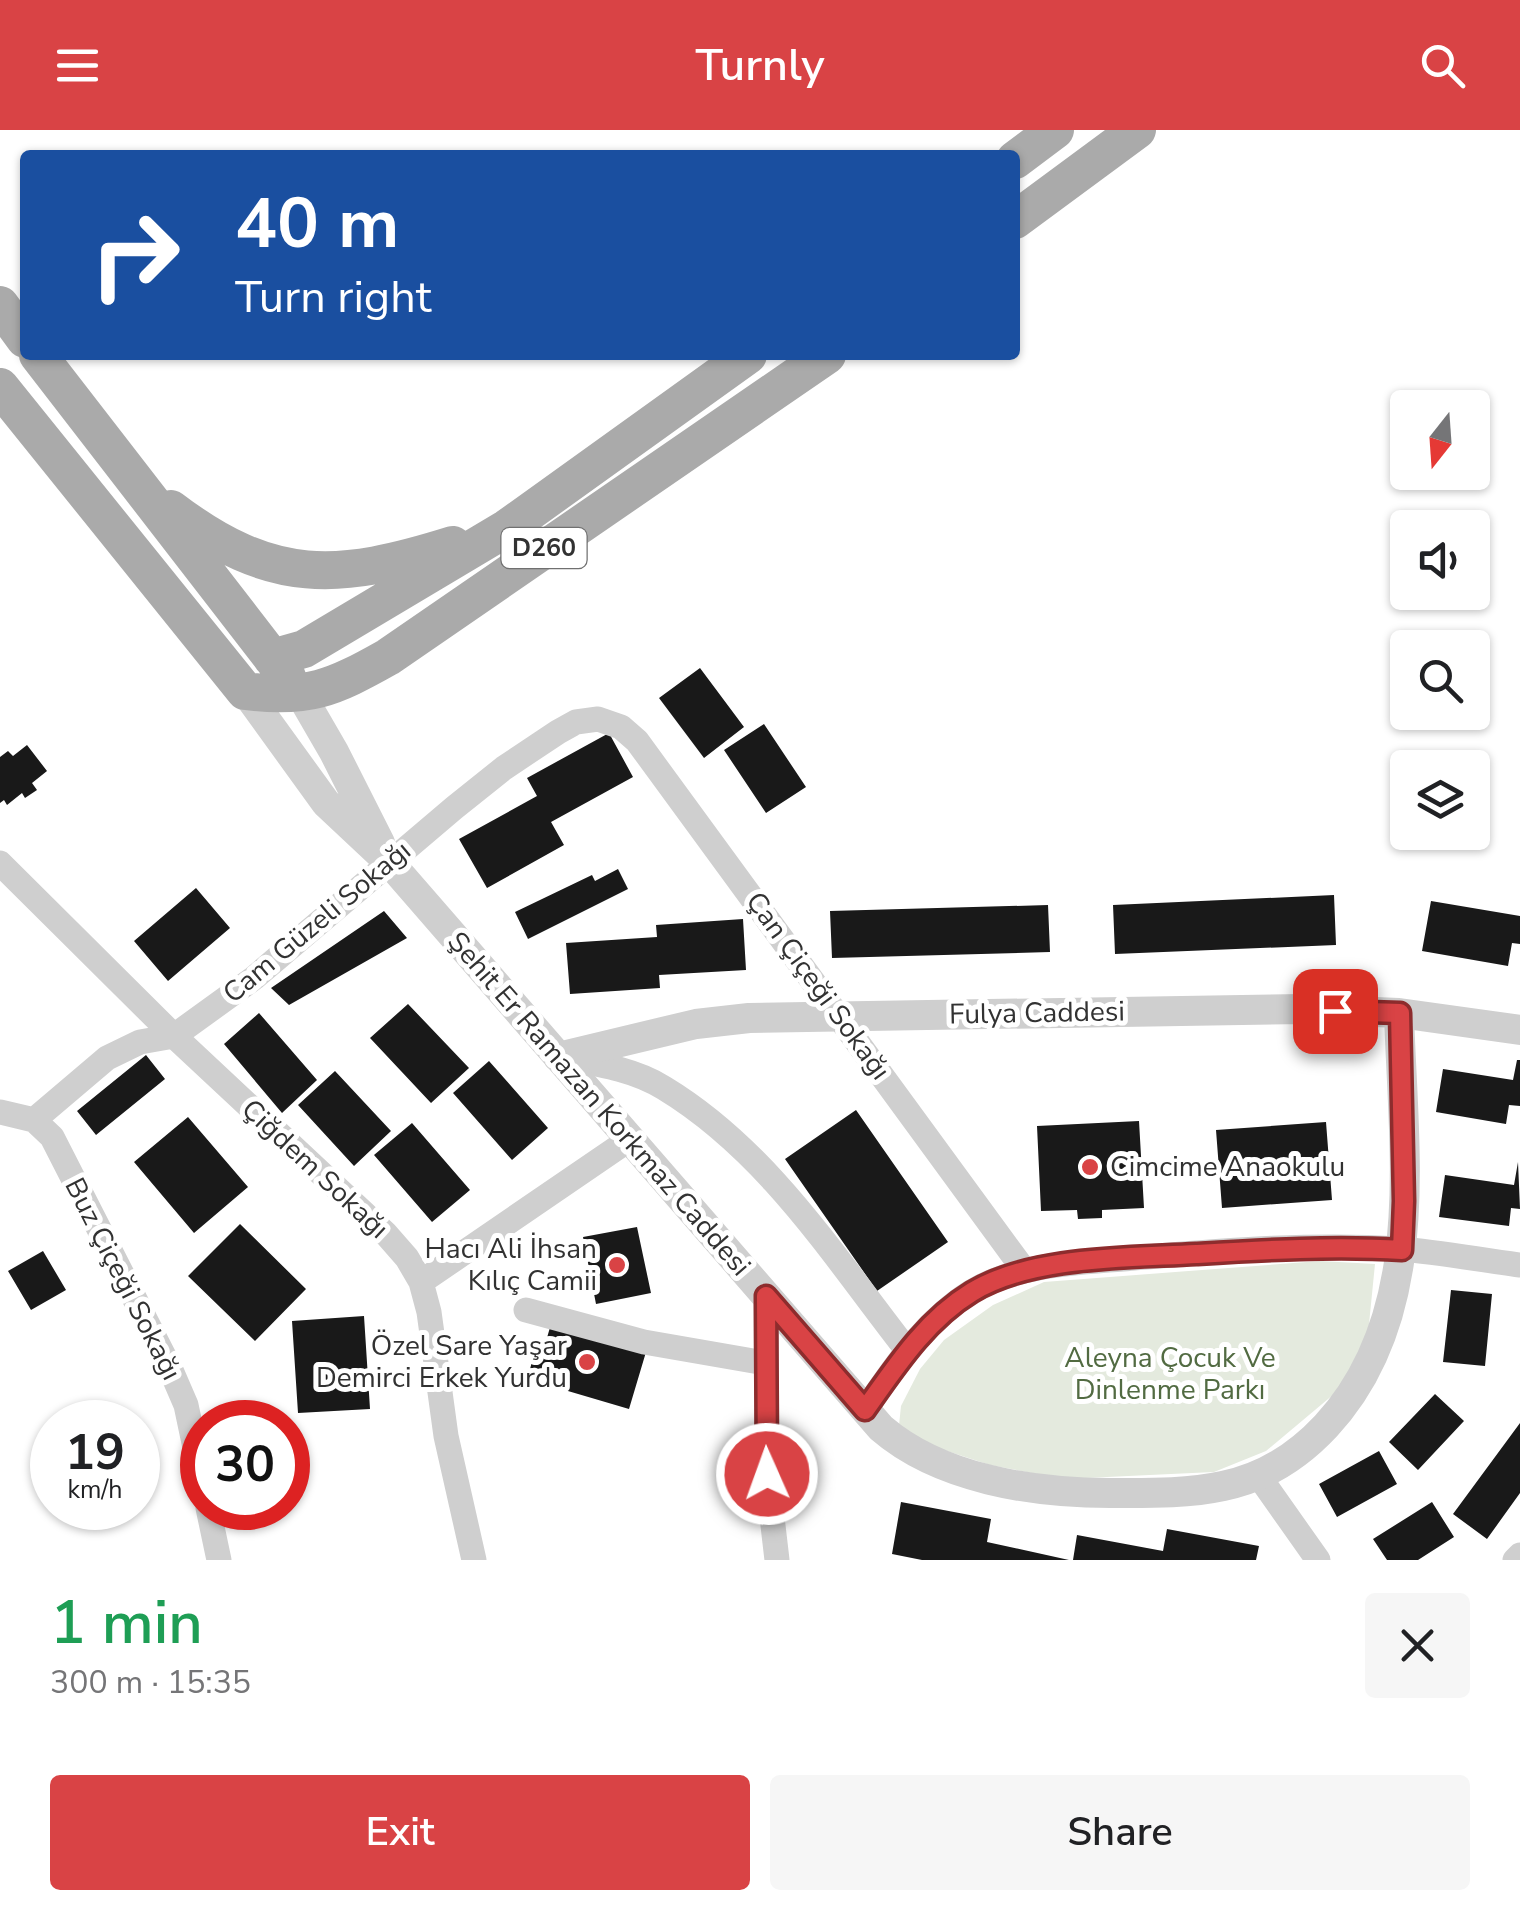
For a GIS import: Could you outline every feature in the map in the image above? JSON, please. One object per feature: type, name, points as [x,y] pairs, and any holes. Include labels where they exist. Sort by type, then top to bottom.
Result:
[{"type":"main road","points":[[1020,156],[1055,130]]},
{"type":"main road","points":[[1020,216],[1136,130]]},
{"type":"main road","points":[[0,305],[20,331]]},
{"type":"main road","name":"Şehit Er Ramazan Korkmaz Caddesi","points":[[42,360],[301,695]]},
{"type":"main road","name":"D260","points":[[137,484],[206,534],[236,550],[298,568],[329,572],[361,570],[508,528],[741,360]]},
{"type":"main road","name":"D260","points":[[244,692],[301,695],[342,682],[388,657],[821,360]]},
{"type":"main road","name":"Şehit Er Ramazan Korkmaz Caddesi","points":[[0,387],[244,692]]},
{"type":"main road","points":[[272,658],[304,649],[508,528]]},
{"type":"street","name":"Şehit Er Ramazan Korkmaz Caddesi","points":[[244,692],[326,803],[390,863],[865,1410],[902,1446],[923,1458],[1000,1480],[1096,1493],[1169,1492],[1223,1486],[1258,1476],[1293,1456],[1358,1388],[1386,1326],[1402,1250],[1400,1013]]},
{"type":"street","name":"Şehit Er Ramazan Korkmaz Caddesi","points":[[301,695],[390,863]]},
{"type":"street","name":"Cam Güzeli Sokağı","points":[[34,1120],[107,1058],[140,1042],[174,1036],[303,940],[504,768],[576,722],[598,719]]},
{"type":"street","name":"Çan Çiçeği Sokağı","points":[[598,719],[621,727],[637,741],[1024,1270]]},
{"type":"street","name":"Çiğdem Sokağı","points":[[0,863],[407,1258],[421,1282],[429,1312],[454,1476],[474,1560]]},
{"type":"street","name":"Fulya Caddesi","points":[[558,1056],[696,1024],[840,1015],[1283,1010],[1400,1013],[1520,1030]]},
{"type":"street","points":[[558,1056],[622,1069],[663,1087],[741,1146],[777,1183],[907,1350]]},
{"type":"street","points":[[0,1112],[34,1120]]},
{"type":"street","name":"Buz Çiçeği Sokağı","points":[[34,1120],[52,1137],[184,1400]]},
{"type":"street","points":[[421,1282],[630,1140]]},
{"type":"street","points":[[865,1410],[907,1350],[944,1313],[971,1293],[1024,1270],[1172,1255],[1350,1247],[1520,1266]]},
{"type":"street","points":[[766,1296],[767,1474],[778,1559]]},
{"type":"street","points":[[526,1310],[644,1342],[765,1363]]},
{"type":"street","points":[[1258,1476],[1318,1560]]},
{"type":"street","points":[[213,1530],[219,1560]]},
{"type":"green space","name":"Aleyna Çocuk Ve Dinlenme Parkı","points":[[1320,1261],[1375,1264],[1368,1334],[1340,1389],[1266,1451],[1214,1472],[1064,1479],[990,1465],[898,1435],[901,1406],[920,1369],[944,1340],[993,1305],[1044,1282]]},
{"type":"building","points":[[700,668],[744,727],[704,758],[659,698]]},
{"type":"building","points":[[764,724],[806,787],[766,813],[724,750]]},
{"type":"building","points":[[609,733],[633,777],[551,822],[564,845],[487,888],[459,839],[537,796],[527,778]]},
{"type":"building","points":[[27,745],[47,771],[32,783],[37,790],[25,798],[22,793],[7,805],[4,800],[0,803],[0,757],[8,751],[13,756]]},
{"type":"building","points":[[618,869],[628,889],[528,939],[515,912],[592,875],[595,881]]},
{"type":"building","points":[[196,888],[230,928],[168,981],[134,941]]},
{"type":"building","points":[[1334,895],[1336,945],[1115,954],[1113,905]]},
{"type":"building","points":[[1431,901],[1520,916],[1520,944],[1512,943],[1508,966],[1422,951]]},
{"type":"building","points":[[1048,905],[1050,952],[832,958],[830,911]]},
{"type":"building","points":[[384,911],[407,938],[289,1005],[271,988]]},
{"type":"building","points":[[743,919],[746,970],[659,975],[660,988],[570,994],[566,943],[657,937],[656,925]]},
{"type":"building","points":[[408,1004],[469,1068],[431,1103],[370,1038]]},
{"type":"building","points":[[259,1013],[317,1080],[282,1113],[224,1044]]},
{"type":"building","points":[[146,1055],[165,1079],[96,1135],[77,1111]]},
{"type":"building","points":[[1517,1060],[1520,1106],[1509,1105],[1506,1124],[1436,1112],[1443,1069],[1513,1080]]},
{"type":"building","points":[[489,1061],[548,1128],[512,1160],[453,1093]]},
{"type":"building","points":[[335,1071],[391,1131],[354,1166],[298,1105]]},
{"type":"building","points":[[856,1110],[948,1242],[877,1291],[785,1159]]},
{"type":"building","points":[[188,1117],[248,1187],[194,1233],[134,1162]]},
{"type":"building","name":"Cimcime Anaokulu","points":[[1139,1121],[1144,1208],[1102,1210],[1102,1218],[1078,1219],[1077,1210],[1041,1211],[1037,1126]]},
{"type":"building","points":[[1326,1122],[1332,1200],[1222,1208],[1216,1130]]},
{"type":"building","points":[[412,1123],[470,1190],[432,1222],[374,1155]]},
{"type":"building","points":[[1518,1162],[1520,1209],[1511,1208],[1509,1226],[1439,1217],[1445,1175],[1514,1185]]},
{"type":"building","points":[[240,1224],[306,1289],[255,1341],[188,1276]]},
{"type":"building","name":"Hacı Ali İhsan Kılıç Camii","points":[[637,1227],[651,1293],[596,1304],[583,1237]]},
{"type":"building","points":[[43,1251],[66,1290],[31,1310],[8,1271]]},
{"type":"building","points":[[1451,1290],[1492,1294],[1485,1366],[1443,1362]]},
{"type":"building","points":[[364,1316],[370,1409],[310,1412],[310,1400],[297,1400],[292,1321]]},
{"type":"building","name":"Özel Sare Yaşar Demirci Erkek Yurdu","points":[[551,1324],[646,1352],[629,1409],[534,1381],[536,1374],[529,1373],[536,1346],[544,1348]]},
{"type":"building","points":[[1435,1394],[1464,1421],[1418,1470],[1389,1442]]},
{"type":"building","points":[[1520,1423],[1520,1493],[1487,1539],[1453,1514]]},
{"type":"building","points":[[1379,1451],[1397,1484],[1337,1517],[1319,1484]]},
{"type":"building","points":[[901,1502],[991,1519],[987,1542],[1069,1560],[922,1560],[892,1554]]},
{"type":"building","points":[[1432,1502],[1454,1537],[1418,1560],[1387,1560],[1373,1539]]},
{"type":"building","points":[[1167,1529],[1259,1546],[1256,1560],[1073,1560],[1077,1535],[1163,1551]]},
{"type":"place","name":"Cimcime Anaokulu","points":[[1090,1167]]},
{"type":"place","name":"Hacı Ali İhsan Kılıç Camii","points":[[617,1265]]},
{"type":"place","name":"Özel Sare Yaşar Demirci Erkek Yurdu","points":[[587,1362]]},
{"type":"route","points":[[767,1474],[766,1296],[865,1410],[907,1350],[944,1313],[994,1280],[1024,1270],[1172,1255],[1350,1247],[1402,1250],[1400,1013],[1335,1011]]}]
